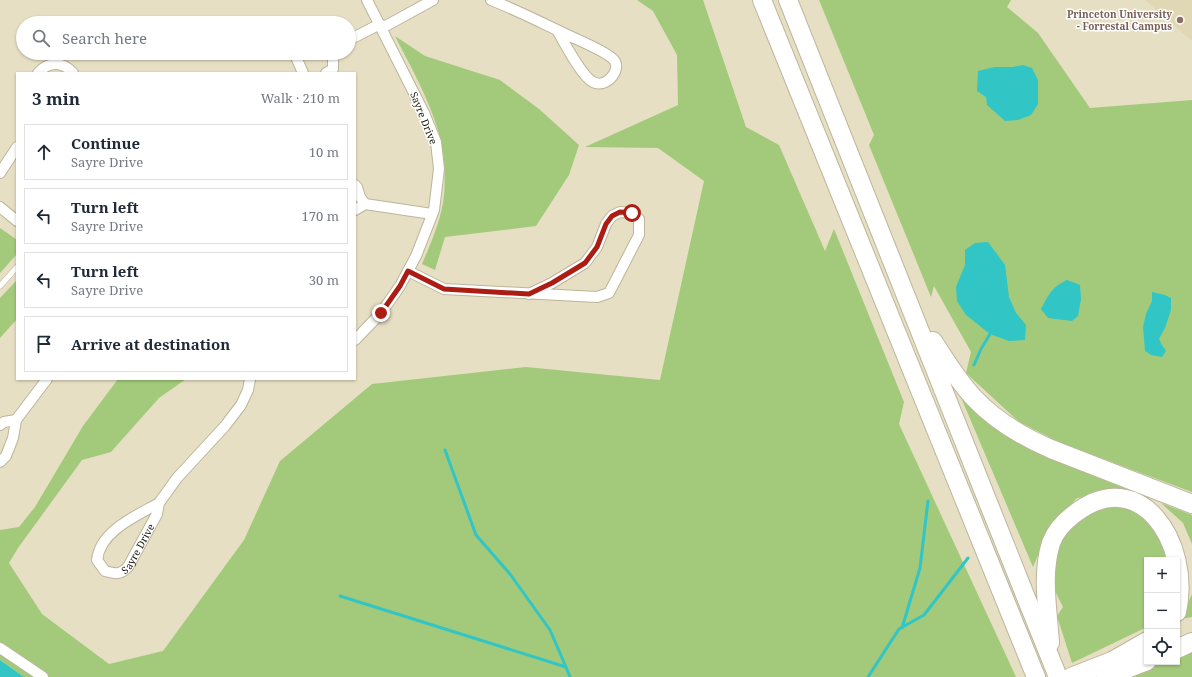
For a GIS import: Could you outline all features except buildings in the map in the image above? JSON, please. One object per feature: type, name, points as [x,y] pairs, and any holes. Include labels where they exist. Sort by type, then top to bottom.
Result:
[{"type":"highway","points":[[762,0],[1036,677]]},
{"type":"highway","points":[[788,0],[1022,590],[1058,677]]},
{"type":"highway","points":[[911,308],[967,390],[986,409],[1009,427],[1036,443],[1192,504]]},
{"type":"highway","points":[[1051,660],[1045,581],[1051,542],[1059,528],[1070,517],[1081,508],[1092,502],[1108,498],[1124,497],[1145,503],[1164,515],[1171,522],[1184,542],[1189,565],[1187,588],[1180,606]]},
{"type":"highway","points":[[1180,636],[1192,631]]},
{"type":"highway","points":[[1180,647],[1192,642]]},
{"type":"highway","points":[[1103,669],[1144,643]]},
{"type":"highway","points":[[1103,669],[1144,650]]},
{"type":"highway","points":[[1071,677],[1144,662]]},
{"type":"street","name":"Sayre Drive","points":[[356,339],[381,313],[400,286],[416,256],[434,210],[439,169],[436,142],[424,113],[367,0]]},
{"type":"street","points":[[356,37],[433,0]]},
{"type":"street","points":[[491,0],[557,30],[594,47],[614,59],[616,68],[611,79],[599,84],[590,80],[578,65],[557,30]]},
{"type":"street","points":[[298,60],[303,72]]},
{"type":"street","points":[[328,72],[333,69],[333,60]]},
{"type":"street","points":[[39,72],[42,68],[48,65],[55,64],[62,65],[72,72]]},
{"type":"street","points":[[0,173],[16,148]]},
{"type":"street","points":[[356,186],[360,198],[365,204]]},
{"type":"street","points":[[356,209],[365,204],[432,214]]},
{"type":"street","points":[[0,208],[16,220]]},
{"type":"street","points":[[408,271],[444,289],[529,294],[597,297],[609,293],[639,235],[639,219],[632,213],[620,212],[612,216],[606,224],[597,247],[585,263],[552,283],[529,294]]},
{"type":"street","points":[[0,462],[6,456],[13,438],[16,420],[46,380]]},
{"type":"street","name":"Sayre Drive","points":[[159,503],[157,514],[128,567],[123,572],[117,574],[105,571],[97,560],[99,549],[106,538],[124,523],[159,503],[177,478],[226,426],[241,405],[248,390],[250,380]]},
{"type":"street","points":[[0,424],[16,420]]},
{"type":"street","points":[[0,648],[43,677]]},
{"type":"lane","points":[[0,286],[16,268]]},
{"type":"shaded area","name":"Princeton University - Forrestal Campus","points":[[1145,0],[1192,0],[1192,41]]},
{"type":"green space","points":[[637,0],[703,0],[746,127],[779,145],[825,251],[834,229],[904,402],[899,424],[1016,677],[24,677],[0,660],[0,530],[19,527],[35,507],[83,426],[117,380],[185,380],[159,398],[111,452],[82,460],[18,548],[9,563],[42,614],[109,664],[163,651],[244,540],[280,461],[372,384],[526,367],[660,380],[704,181],[658,148],[585,147],[678,105],[677,55],[653,11]]},
{"type":"green space","points":[[819,0],[1011,0],[1007,7],[1038,33],[1090,108],[1192,100],[1192,492],[1063,444],[1019,422],[966,373],[971,352],[934,286],[931,297],[869,145],[874,135]]},
{"type":"green space","points":[[395,36],[425,56],[500,80],[539,109],[579,145],[569,175],[536,226],[445,237],[435,270],[422,264],[436,230],[443,204],[445,179],[443,152],[440,137],[430,107]]},
{"type":"green space","points":[[0,228],[16,239],[16,255],[0,273]]},
{"type":"green space","points":[[16,281],[16,320],[0,338],[0,298]]},
{"type":"green space","points":[[957,388],[1017,443],[1139,492],[1077,498],[1050,527],[1033,567]]},
{"type":"green space","points":[[1161,503],[1192,515],[1192,544],[1183,523]]},
{"type":"green space","points":[[1104,507],[1144,509],[1175,557],[1144,557],[1144,628],[1072,663],[1057,616],[1063,607],[1050,581],[1055,551],[1074,520]]},
{"type":"green space","points":[[1192,594],[1192,617],[1181,619]]},
{"type":"green space","points":[[1192,649],[1192,677],[1127,677],[1154,665],[1180,665],[1180,654]]},
{"type":"water","points":[[1023,65],[1032,68],[1038,80],[1038,104],[1031,115],[1018,120],[1005,121],[987,105],[986,97],[977,91],[978,71],[995,67],[1013,67]]},
{"type":"water","points":[[988,242],[1005,265],[1009,297],[1016,313],[1026,325],[1025,340],[1009,341],[990,334],[966,315],[957,301],[956,287],[965,265],[965,250],[975,243]]},
{"type":"water","points":[[1067,280],[1080,285],[1081,299],[1078,316],[1072,321],[1048,318],[1041,309],[1046,299],[1058,285]]},
{"type":"water","points":[[1152,292],[1171,298],[1171,310],[1165,328],[1159,339],[1166,351],[1162,357],[1151,355],[1145,351],[1143,327],[1146,314],[1152,301]]},
{"type":"water","points":[[0,660],[24,677],[0,677]]},
{"type":"waterway","points":[[974,365],[990,334]]},
{"type":"waterway","points":[[445,450],[476,535],[510,574],[550,630],[566,667]]},
{"type":"waterway","points":[[902,628],[920,568],[928,501]]},
{"type":"waterway","points":[[868,677],[899,629],[924,615],[968,558]]},
{"type":"waterway","points":[[340,596],[566,667],[570,677]]},
{"type":"place","name":"Princeton University - Forrestal Campus","points":[[1180,20]]},
{"type":"route","points":[[381,313],[400,286],[408,271],[444,289],[529,294],[552,283],[585,263],[597,247],[606,224],[612,216],[620,212],[632,213]]}]
